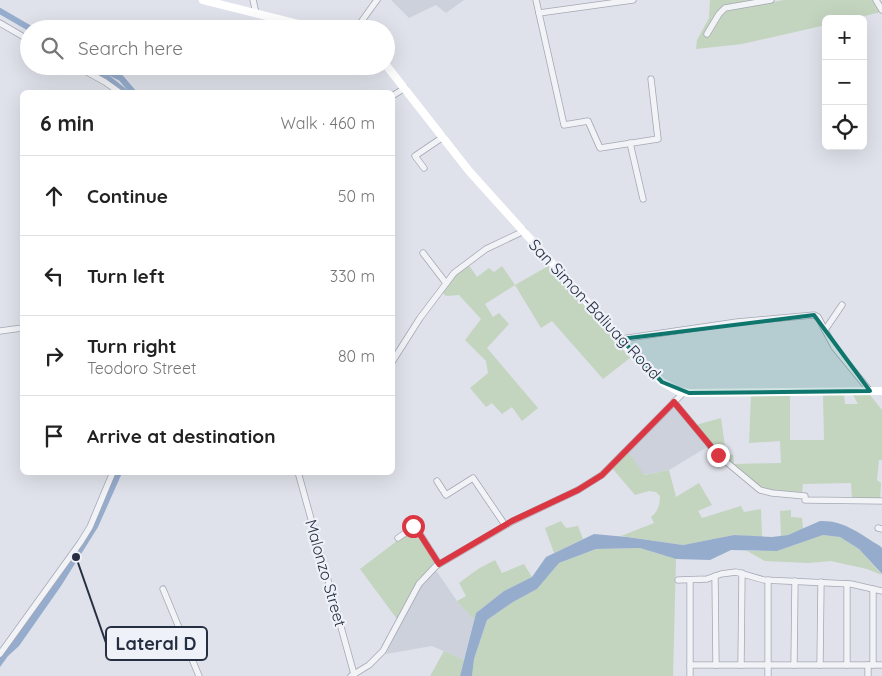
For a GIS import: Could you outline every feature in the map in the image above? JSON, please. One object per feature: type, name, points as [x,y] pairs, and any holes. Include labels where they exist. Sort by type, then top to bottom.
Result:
[{"type":"main road","points":[[203,0],[283,20]]},
{"type":"main road","name":"San Simon-Baliuag Road","points":[[394,75],[470,171],[662,382],[678,391],[717,394],[882,391]]},
{"type":"street","points":[[253,0],[256,13]]},
{"type":"street","points":[[363,20],[377,0]]},
{"type":"street","points":[[536,0],[564,125],[588,121],[600,148],[658,139],[652,79]]},
{"type":"street","points":[[539,13],[633,0]]},
{"type":"street","points":[[707,34],[719,14],[726,8],[770,0]]},
{"type":"street","points":[[876,0],[882,10]]},
{"type":"street","points":[[0,23],[20,35]]},
{"type":"street","points":[[92,75],[116,90]]},
{"type":"street","points":[[395,94],[405,88]]},
{"type":"street","points":[[424,168],[415,156],[443,136]]},
{"type":"street","points":[[630,143],[642,199]]},
{"type":"street","points":[[395,357],[420,318],[454,273],[482,252],[524,231]]},
{"type":"street","points":[[423,253],[446,283]]},
{"type":"street","points":[[825,330],[842,305]]},
{"type":"street","points":[[621,339],[728,323],[809,315],[818,317],[834,347],[870,391]]},
{"type":"street","points":[[0,330],[20,328]]},
{"type":"street","points":[[352,675],[369,664],[383,651],[424,576],[439,564],[505,525],[578,490],[602,475],[684,392]]},
{"type":"street","points":[[674,402],[718,455],[760,490],[805,496],[805,500],[882,501]]},
{"type":"street","points":[[0,654],[90,527],[112,475]]},
{"type":"street","name":"Malonzo Street","points":[[299,475],[352,675]]},
{"type":"street","points":[[437,481],[446,496],[473,478],[505,525]]},
{"type":"street","points":[[398,538],[414,526],[439,564]]},
{"type":"street","points":[[678,580],[707,579],[736,572],[768,580],[847,584],[882,591]]},
{"type":"street","points":[[742,573],[742,665]]},
{"type":"street","points":[[715,576],[716,665]]},
{"type":"street","points":[[690,580],[690,676]]},
{"type":"street","points":[[768,580],[768,676]]},
{"type":"street","points":[[794,665],[795,581]]},
{"type":"street","points":[[820,665],[821,582]]},
{"type":"street","points":[[847,584],[847,665]]},
{"type":"street","points":[[868,676],[873,588]]},
{"type":"street","points":[[163,589],[199,676]]},
{"type":"street","points":[[690,665],[882,665]]},
{"type":"highlighted area","points":[[814,315],[870,391],[822,391],[689,393],[662,382],[621,339]]},
{"type":"shaded area","points":[[391,0],[464,0],[446,13],[436,5],[409,18]]},
{"type":"shaded area","points":[[675,405],[709,446],[669,470],[643,475],[628,452]]},
{"type":"shaded area","points":[[435,569],[457,601],[474,620],[464,660],[432,646],[386,654],[420,585]]},
{"type":"green space","points":[[710,0],[757,0],[725,6],[721,15],[727,11],[784,0],[874,0],[881,12],[867,15],[822,15],[822,26],[742,44],[696,49],[697,40],[709,18]]},
{"type":"green space","points":[[468,264],[477,277],[489,268],[494,272],[502,266],[515,285],[485,304],[493,317],[499,313],[509,324],[487,348],[538,408],[522,421],[512,407],[502,414],[492,403],[486,407],[470,388],[488,373],[486,361],[465,340],[481,319],[459,295],[446,296],[442,292],[456,274]]},
{"type":"green space","points":[[550,265],[630,358],[603,379],[552,321],[541,328],[515,285]]},
{"type":"green space","points":[[823,395],[844,395],[845,404],[858,404],[853,395],[870,395],[882,410],[882,460],[879,460],[877,480],[881,483],[880,500],[852,499],[851,483],[803,484],[802,493],[771,491],[761,488],[727,462],[696,425],[721,418],[726,454],[733,455],[734,464],[781,463],[780,441],[749,443],[751,396],[790,396],[790,440],[824,440]]},
{"type":"green space","points":[[628,452],[644,475],[669,470],[676,497],[699,483],[712,505],[698,511],[702,518],[741,506],[744,512],[761,509],[762,537],[734,535],[683,545],[621,536],[654,523],[651,517],[657,510],[660,499],[656,492],[649,491],[635,495],[612,468]]},
{"type":"green space","points":[[791,510],[791,517],[802,518],[803,529],[781,536],[780,511]]},
{"type":"green space","points":[[561,521],[566,528],[578,526],[583,539],[554,553],[545,528]]},
{"type":"green space","points":[[414,528],[435,564],[418,581],[397,619],[360,569]]},
{"type":"green space","points":[[823,535],[840,537],[859,549],[882,575],[867,569],[831,561],[808,563],[765,561],[747,551],[777,551]]},
{"type":"green space","points":[[640,548],[676,559],[673,676],[472,676],[474,659],[487,620],[513,602],[537,589],[559,563],[596,549]]},
{"type":"green space","points":[[495,560],[502,573],[524,564],[532,577],[504,591],[476,613],[474,620],[457,601],[466,596],[459,583],[478,569]]},
{"type":"green space","points":[[444,651],[464,660],[460,676],[430,676]]},
{"type":"water","points":[[95,75],[109,75],[127,90],[120,90]]},
{"type":"water","points":[[114,475],[121,475],[98,527],[61,586],[19,646],[0,667],[0,657],[84,540]]},
{"type":"water","points":[[820,521],[844,525],[880,546],[882,548],[882,574],[859,549],[840,537],[823,535],[777,551],[731,550],[710,560],[676,559],[640,548],[596,549],[559,563],[537,589],[513,602],[487,620],[474,659],[472,676],[460,676],[476,613],[504,591],[532,577],[546,557],[594,534],[683,545],[734,535],[772,537],[788,535]]},
{"type":"waterway","points":[[0,11],[20,23]]},
{"type":"waterway","points":[[115,75],[121,78],[131,90]]},
{"type":"place","name":"Lateral D","points":[[76,557]]},
{"type":"route","points":[[413,526],[439,564],[458,551],[512,521],[578,490],[602,475],[674,402],[718,455]]}]
